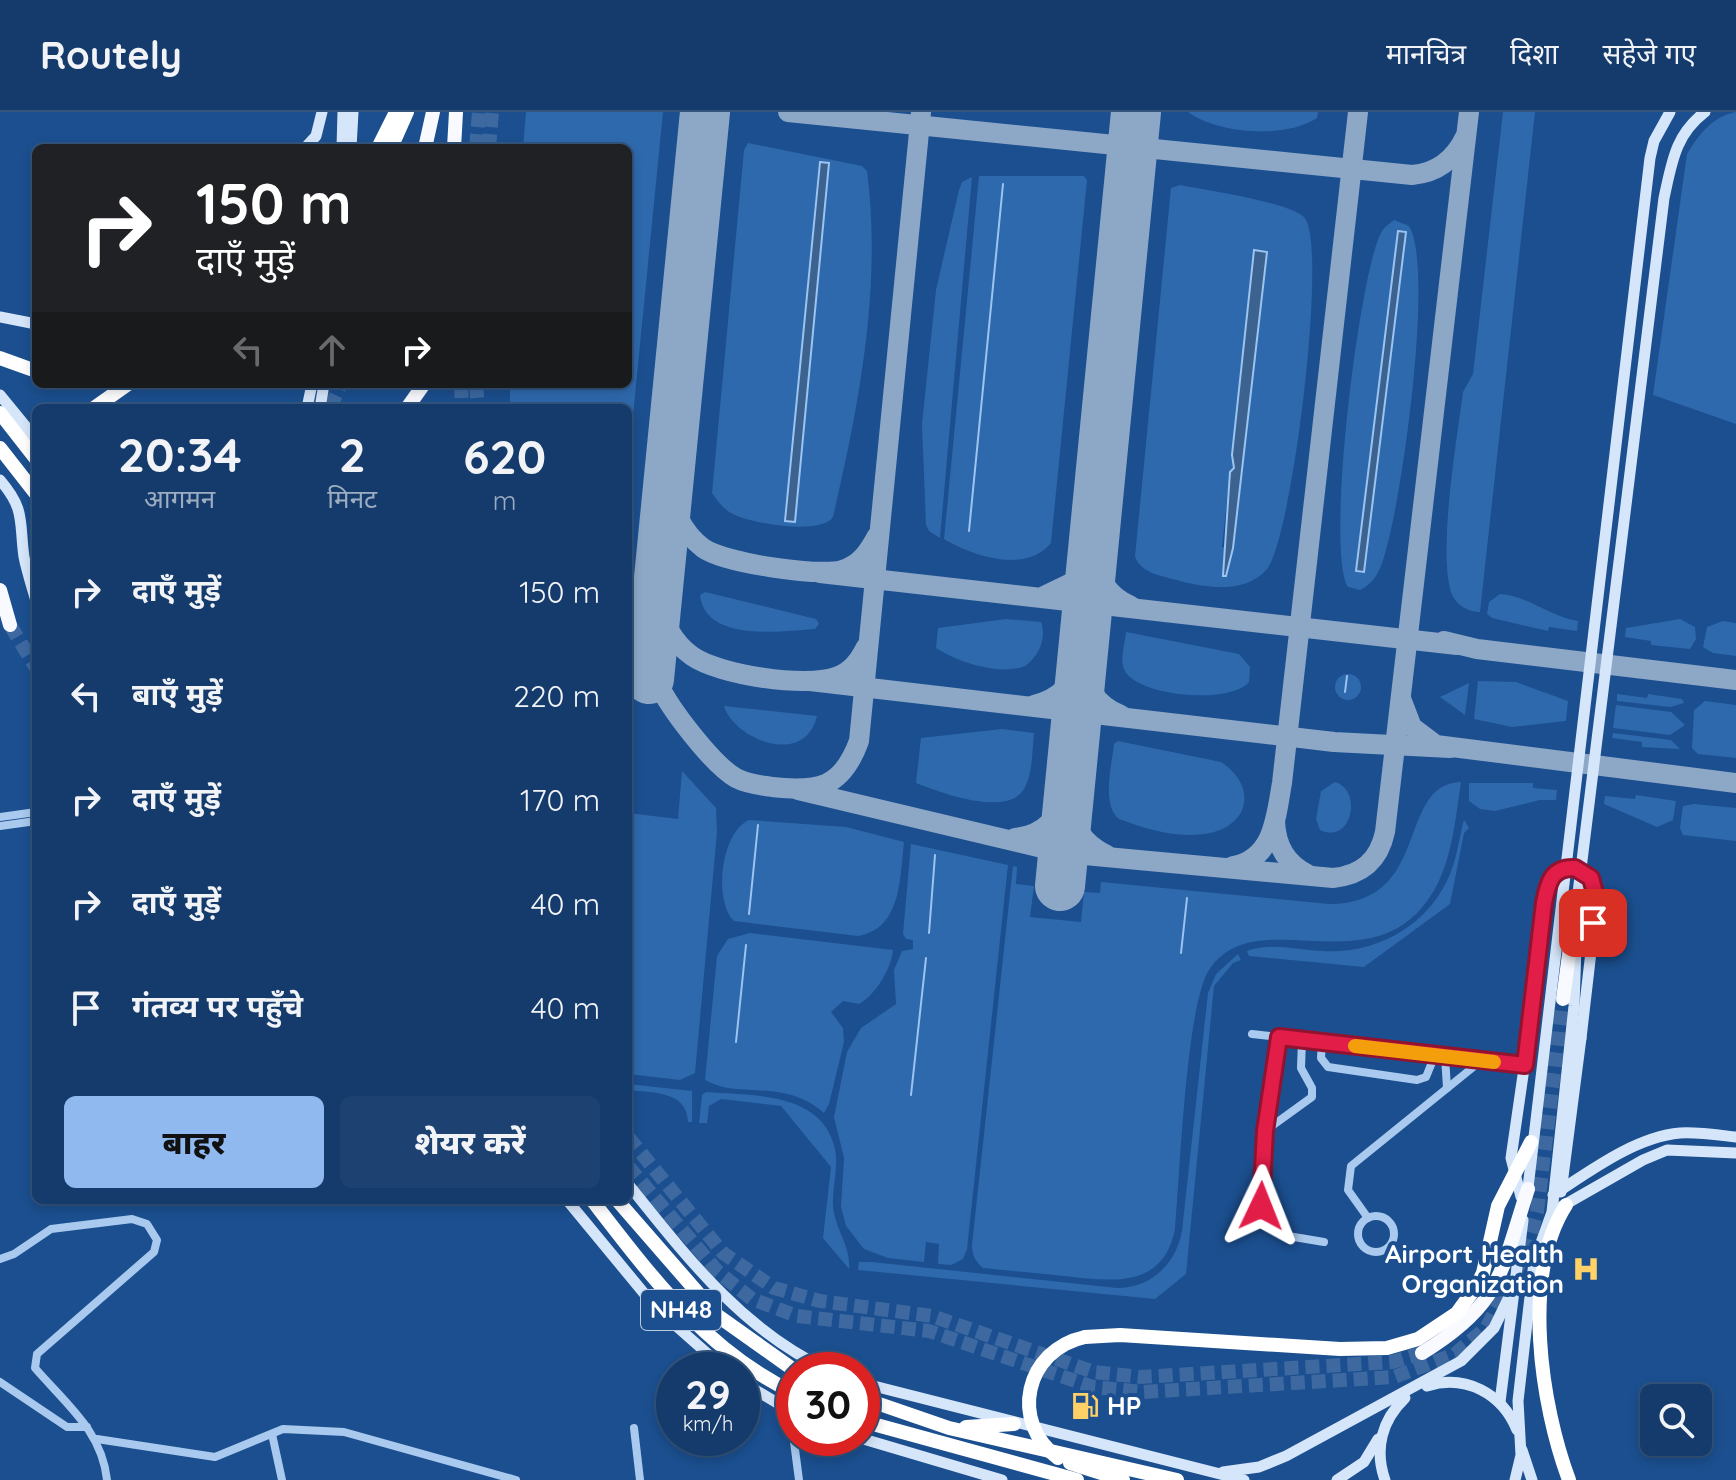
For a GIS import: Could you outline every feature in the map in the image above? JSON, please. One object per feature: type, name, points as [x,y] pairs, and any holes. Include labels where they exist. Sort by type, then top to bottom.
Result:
[{"type":"highway","points":[[380,144],[396,112]]},
{"type":"highway","points":[[393,144],[407,112]]},
{"type":"highway","points":[[426,144],[433,112]]},
{"type":"highway","points":[[454,144],[456,112]]},
{"type":"highway","points":[[0,358],[32,370]]},
{"type":"highway","points":[[100,404],[122,388]]},
{"type":"highway","points":[[0,413],[32,454]]},
{"type":"highway","points":[[0,448],[32,489]]},
{"type":"highway","points":[[0,590],[10,625]]},
{"type":"highway","points":[[1563,999],[1577,896]]},
{"type":"highway","points":[[1123,1480],[1058,1458],[1043,1445],[1033,1428],[1028,1409],[1032,1379],[1049,1354],[1075,1339],[1109,1335],[1340,1349],[1387,1348],[1432,1332],[1457,1313],[1476,1287],[1483,1273],[1498,1206],[1531,1142]]},
{"type":"highway","points":[[1422,1353],[1459,1330],[1488,1298],[1506,1260],[1528,1189]]},
{"type":"highway","points":[[1558,1202],[1545,1264],[1540,1355],[1557,1447],[1569,1480]]},
{"type":"highway","name":"NH48","points":[[595,1204],[663,1291],[702,1333],[776,1381]]},
{"type":"highway","name":"NH48","points":[[620,1204],[718,1316],[776,1357]]},
{"type":"highway","points":[[880,1404],[949,1428],[1177,1480]]},
{"type":"highway","points":[[949,1428],[1014,1424]]},
{"type":"highway","points":[[880,1426],[1077,1480]]},
{"type":"main road","points":[[309,144],[316,136],[322,112]]},
{"type":"main road","points":[[342,144],[343,112]]},
{"type":"main road","points":[[351,144],[353,112]]},
{"type":"main road","points":[[1500,1402],[1650,158],[1654,141],[1670,112]]},
{"type":"main road","points":[[1558,1202],[1574,1006],[1577,896],[1664,198],[1675,145],[1690,123],[1705,112]]},
{"type":"main road","points":[[0,317],[32,323]]},
{"type":"main road","points":[[0,395],[32,434]]},
{"type":"main road","points":[[0,480],[17,503],[23,519],[24,557],[32,586]]},
{"type":"main road","points":[[1515,1480],[1520,1443],[1518,1401],[1534,1262],[1558,1202],[1597,900],[1591,878],[1575,868],[1560,870],[1548,882],[1512,1143],[1521,1193],[1520,1214]]},
{"type":"main road","points":[[1558,1202],[1634,1147],[1659,1137],[1684,1133],[1736,1137]]},
{"type":"main road","points":[[1558,1202],[1667,1150],[1736,1153]]},
{"type":"main road","points":[[632,1189],[719,1294],[796,1352]]},
{"type":"main road","points":[[570,1204],[657,1309],[706,1352]]},
{"type":"main road","points":[[1212,1473],[1259,1467],[1286,1456],[1461,1361],[1494,1328],[1517,1273]]},
{"type":"main road","points":[[1337,1480],[1364,1462],[1385,1425],[1406,1398],[1441,1382],[1477,1387],[1500,1402],[1511,1417],[1532,1480]]},
{"type":"main road","points":[[880,1388],[1244,1480]]},
{"type":"main road","points":[[1385,1425],[1380,1459],[1385,1480]]},
{"type":"main road","points":[[880,1444],[1002,1480]]},
{"type":"street","points":[[0,817],[32,813]]},
{"type":"street","points":[[0,826],[32,822]]},
{"type":"street","points":[[1252,1034],[1525,1065]]},
{"type":"street","points":[[1279,1037],[1265,1131],[1261,1206],[1282,1235],[1324,1242]]},
{"type":"street","points":[[1265,1131],[1312,1097],[1312,1088],[1301,1068],[1302,1040]]},
{"type":"street","points":[[1322,1042],[1321,1058],[1328,1067],[1417,1080],[1426,1077],[1440,1056]]},
{"type":"street","points":[[1440,1056],[1447,1088]]},
{"type":"street","points":[[1368,1218],[1348,1190],[1351,1166],[1482,1060]]},
{"type":"street","points":[[1380,1216],[1391,1224],[1393,1238],[1385,1249],[1372,1251],[1361,1243],[1359,1229],[1368,1218],[1380,1216]]},
{"type":"street","points":[[0,1259],[10,1257],[51,1229],[132,1219],[147,1224],[157,1240],[154,1252],[35,1357],[35,1368],[97,1439],[105,1459],[107,1480]]},
{"type":"street","points":[[0,1382],[67,1427],[87,1427]]},
{"type":"street","points":[[97,1439],[215,1457],[289,1428],[351,1433],[516,1480]]},
{"type":"street","points":[[634,1428],[640,1480]]},
{"type":"street","points":[[272,1434],[282,1480]]},
{"type":"street","points":[[797,1456],[799,1480]]},
{"type":"shaded area","points":[[526,112],[663,112],[632,426],[632,404],[510,404],[510,388],[632,388],[632,144],[523,144]]},
{"type":"shaded area","points":[[1188,112],[1318,112],[1317,118],[1304,125],[1252,131],[1216,125]]},
{"type":"shaded area","points":[[1503,112],[1535,112],[1480,612],[1462,607],[1451,592],[1448,522],[1463,392],[1473,374]]},
{"type":"shaded area","points":[[1736,112],[1736,424],[1653,395],[1687,154],[1707,127]]},
{"type":"shaded area","points":[[748,143],[862,166],[867,171],[872,258],[859,389],[833,517],[815,526],[787,526],[744,518],[725,509],[712,493],[744,150]],"holes":[[[819,162],[829,163],[794,522],[785,521]]]},
{"type":"shaded area","points":[[820,162],[829,163],[795,522],[785,521]]},
{"type":"shaded area","points":[[979,176],[1084,176],[1087,180],[1051,543],[1028,558],[1014,560],[984,556],[944,539]]},
{"type":"shaded area","points":[[972,177],[940,538],[926,525],[922,424],[936,290],[959,190],[962,182]]},
{"type":"shaded area","points":[[1180,185],[1282,206],[1304,217],[1311,238],[1310,331],[1287,505],[1277,546],[1267,569],[1258,577],[1237,586],[1202,586],[1160,576],[1142,567],[1135,556],[1171,188]],"holes":[[[1254,251],[1267,252],[1233,548],[1222,547],[1230,472],[1234,469],[1232,454]]]},
{"type":"shaded area","points":[[1394,220],[1409,226],[1416,250],[1417,337],[1406,445],[1390,536],[1378,572],[1360,590],[1348,587],[1342,563],[1340,523],[1348,412],[1372,259],[1381,233]],"holes":[[[1399,231],[1364,572],[1356,570]]]},
{"type":"shaded area","points":[[1398,231],[1406,232],[1364,572],[1356,571]]},
{"type":"shaded area","points":[[1254,250],[1267,252],[1233,548],[1226,576],[1223,576],[1230,472],[1234,468],[1232,455]]},
{"type":"shaded area","points":[[705,592],[816,619],[819,624],[815,629],[766,632],[730,627],[716,621],[705,610],[700,595]]},
{"type":"shaded area","points":[[1500,594],[1520,598],[1578,621],[1577,631],[1549,627],[1548,631],[1492,618],[1487,614],[1489,602]]},
{"type":"shaded area","points":[[1006,619],[1041,622],[1043,634],[1040,646],[1025,666],[1003,669],[979,666],[936,648],[938,628]]},
{"type":"shaded area","points":[[1680,619],[1695,627],[1696,639],[1690,649],[1651,645],[1651,641],[1625,637],[1626,628]]},
{"type":"shaded area","points":[[1723,621],[1736,623],[1736,656],[1713,653],[1703,647],[1707,627]]},
{"type":"shaded area","points":[[1126,632],[1239,654],[1250,667],[1249,682],[1239,689],[1207,695],[1151,688],[1137,682],[1124,670],[1122,659]]},
{"type":"shaded area","points":[[1348,674],[1357,678],[1361,687],[1357,696],[1348,700],[1339,696],[1335,687],[1339,678]]},
{"type":"shaded area","points":[[1478,681],[1516,682],[1568,701],[1566,721],[1512,727],[1474,719]]},
{"type":"shaded area","points":[[1469,683],[1465,715],[1440,697]]},
{"type":"shaded area","points":[[1617,694],[1647,698],[1648,694],[1682,699],[1684,703],[1670,707],[1617,701]]},
{"type":"shaded area","points":[[1705,701],[1736,705],[1736,758],[1698,754],[1692,748],[1694,710]]},
{"type":"shaded area","points":[[1616,705],[1671,712],[1685,725],[1670,735],[1613,728]]},
{"type":"shaded area","points":[[724,706],[817,716],[810,732],[798,741],[784,745],[769,743],[740,729]]},
{"type":"shaded area","points":[[1002,729],[1034,733],[1029,776],[1024,789],[1015,797],[1003,802],[972,800],[916,783],[921,738]]},
{"type":"shaded area","points":[[1613,733],[1671,740],[1680,749],[1642,747],[1642,742],[1612,738]]},
{"type":"shaded area","points":[[1118,741],[1221,762],[1241,783],[1244,805],[1239,815],[1219,830],[1193,835],[1160,832],[1119,819],[1110,804],[1109,794],[1114,744]]},
{"type":"shaded area","points":[[682,771],[716,808],[717,832],[695,1073],[680,1080],[632,1074],[632,813],[678,819]]},
{"type":"shaded area","points":[[1335,782],[1344,787],[1351,805],[1346,824],[1331,833],[1320,830],[1316,819],[1321,791]]},
{"type":"shaded area","points":[[1461,782],[1443,871],[1414,916],[1385,934],[1353,941],[1257,941],[1231,950],[1209,970],[1201,989],[1189,1054],[1175,1229],[1169,1249],[1159,1263],[1147,1272],[1117,1279],[983,1268],[973,1255],[972,1245],[1013,866],[1017,867],[1016,884],[1034,886],[1030,917],[1081,922],[1084,892],[1100,893],[1101,882],[1329,904],[1362,899],[1384,885],[1399,866],[1427,802],[1441,788]]},
{"type":"shaded area","points":[[1469,783],[1533,783],[1533,788],[1557,790],[1556,800],[1540,800],[1495,811],[1480,809],[1469,801]]},
{"type":"shaded area","points":[[1636,795],[1676,801],[1673,820],[1657,827],[1604,804],[1605,796],[1635,799]]},
{"type":"shaded area","points":[[1694,804],[1736,808],[1736,841],[1683,835],[1680,828],[1683,806]]},
{"type":"shaded area","points":[[749,820],[846,827],[904,842],[899,885],[891,912],[872,931],[858,936],[734,921],[727,911],[724,898],[723,868],[732,838],[739,827]]},
{"type":"shaded area","points":[[1464,820],[1469,828],[1464,833],[1450,904],[1364,967],[1249,956],[1247,951],[1265,947],[1341,951],[1361,948],[1398,934],[1429,909],[1441,892],[1452,868]]},
{"type":"shaded area","points":[[911,844],[1008,865],[967,1249],[963,1259],[951,1265],[938,1264],[939,1244],[926,1242],[924,1262],[888,1258],[864,1249],[846,1226],[841,1207],[844,1158],[834,1117],[847,1052],[861,1028],[896,1004],[894,970],[902,951],[913,949],[913,940],[906,939],[903,934]]},
{"type":"shaded area","points":[[750,933],[893,950],[886,972],[871,995],[859,1004],[843,1001],[831,1012],[843,1028],[844,1042],[824,1113],[793,1095],[732,1089],[705,1080],[717,956],[728,939]]},
{"type":"shaded area","points":[[1238,954],[1241,960],[1233,963],[1214,986],[1186,1274],[1155,1299],[858,1270],[859,1262],[872,1262],[1117,1288],[1141,1284],[1160,1272],[1174,1254],[1182,1231],[1208,993],[1216,974]]},
{"type":"shaded area","points":[[632,1084],[692,1091],[692,1122],[688,1122],[682,1104],[657,1093],[632,1090]]},
{"type":"shaded area","points":[[706,1092],[783,1100],[816,1116],[828,1130],[836,1156],[834,1213],[847,1252],[849,1269],[823,1238],[831,1167],[781,1106],[721,1099],[709,1106],[707,1123],[699,1123],[702,1095]]},
{"type":"waterway","points":[[969,531],[1003,184]]},
{"type":"waterway","points":[[1345,692],[1347,676]]},
{"type":"waterway","points":[[749,914],[758,825]]},
{"type":"waterway","points":[[929,933],[935,855]]},
{"type":"waterway","points":[[1181,953],[1187,898]]},
{"type":"waterway","points":[[736,1042],[746,945]]},
{"type":"waterway","points":[[911,1095],[926,958]]},
{"type":"taxiway","points":[[788,112],[1412,175],[1444,164],[1465,137]]},
{"type":"taxiway","points":[[652,653],[657,679],[672,707],[704,749],[736,778],[772,787],[815,787],[836,778],[852,757],[859,741],[921,112]]},
{"type":"taxiway","points":[[1233,866],[1247,862],[1265,845],[1275,822],[1282,783],[1358,112]]},
{"type":"taxiway","points":[[798,790],[1063,853],[1333,878],[1361,870],[1374,858],[1385,832],[1469,112]]},
{"type":"taxiway","points":[[668,484],[676,511],[689,535],[703,548],[730,559],[793,570],[830,572],[848,568],[859,561],[877,536]]},
{"type":"taxiway","points":[[1044,596],[1073,582],[1093,549]]},
{"type":"taxiway","points":[[1094,549],[1104,583],[1115,596],[1131,606]]},
{"type":"taxiway","points":[[820,573],[1457,645]]},
{"type":"taxiway","points":[[657,600],[670,631],[685,650],[705,663],[741,674],[804,681],[836,677],[850,669],[866,647]]},
{"type":"taxiway","points":[[1444,641],[1477,649],[1736,680]]},
{"type":"taxiway","points":[[1082,656],[1092,692],[1104,705],[1121,715]]},
{"type":"taxiway","points":[[1034,705],[1051,699],[1065,689],[1082,658]]},
{"type":"taxiway","points":[[810,681],[1334,742],[1450,748]]},
{"type":"taxiway","points":[[1402,701],[1412,727],[1436,745],[1736,783]]},
{"type":"taxiway","points":[[1015,838],[1035,833],[1050,822],[1062,807],[1070,788]]},
{"type":"taxiway","points":[[1069,796],[1079,831],[1090,845],[1107,855]]},
{"type":"taxiway","points":[[1275,821],[1278,838],[1288,860],[1309,875]]},
{"type":"runway","points":[[649,679],[705,112]]},
{"type":"runway","points":[[1060,886],[1136,112]]},
{"type":"tunnel","points":[[476,144],[479,112]]},
{"type":"tunnel","points":[[489,144],[492,112]]},
{"type":"tunnel","points":[[332,404],[339,388]]},
{"type":"tunnel","points":[[461,388],[462,404]]},
{"type":"tunnel","points":[[476,388],[478,404]]},
{"type":"tunnel","points":[[10,625],[32,661]]},
{"type":"tunnel","points":[[632,1171],[718,1272],[752,1299],[797,1316],[929,1331],[1093,1387],[1143,1392],[1394,1377],[1455,1354],[1487,1327],[1526,1251],[1537,1212],[1563,999]]},
{"type":"tunnel","points":[[632,1142],[723,1253],[774,1288],[820,1301],[932,1316],[1094,1372],[1141,1377],[1392,1362],[1422,1353]]},
{"type":"slow traffic","points":[[1355,1046],[1494,1062]]},
{"type":"place","name":"Airport Health Organization","points":[[1586,1269]]},
{"type":"place","name":"HP","points":[[1085,1406]]},
{"type":"route","points":[[1261,1206],[1259,1198],[1265,1131],[1279,1037],[1525,1065],[1544,903],[1548,882],[1554,874],[1567,867],[1585,871],[1591,878],[1597,900],[1593,923]]}]
